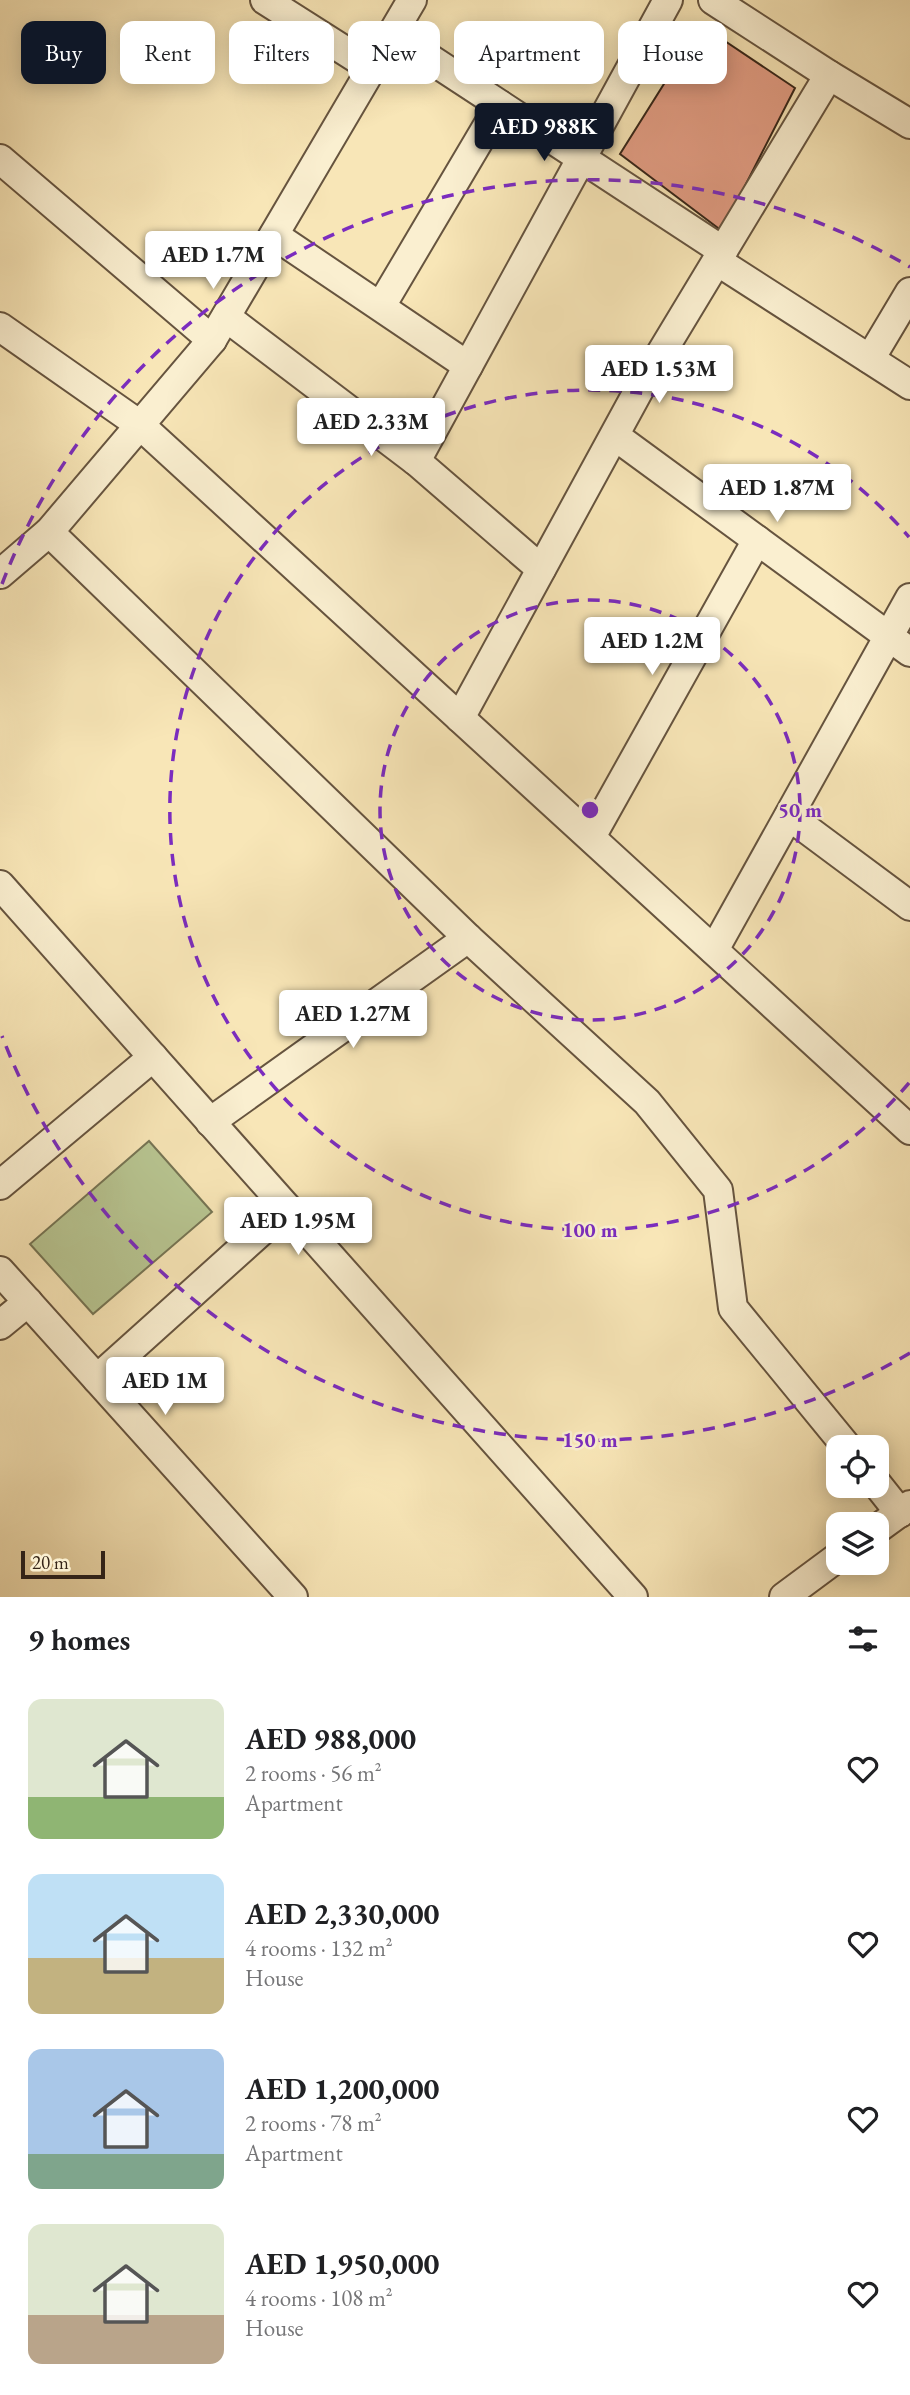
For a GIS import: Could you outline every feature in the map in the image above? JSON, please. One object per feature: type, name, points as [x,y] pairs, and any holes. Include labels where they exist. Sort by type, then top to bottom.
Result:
[{"type":"street","points":[[265,0],[348,53]]},
{"type":"street","points":[[400,21],[412,0]]},
{"type":"street","points":[[416,461],[668,0]]},
{"type":"street","points":[[713,0],[910,124]]},
{"type":"street","points":[[440,66],[582,158],[910,385]]},
{"type":"street","points":[[460,718],[640,388],[829,75]]},
{"type":"street","points":[[0,574],[49,532],[219,329],[363,84]]},
{"type":"street","points":[[381,306],[500,105]]},
{"type":"street","points":[[0,159],[219,329],[416,461],[541,569]]},
{"type":"street","points":[[274,235],[468,366]]},
{"type":"street","points":[[870,359],[910,292]]},
{"type":"street","points":[[0,327],[140,425],[910,1129]]},
{"type":"street","points":[[615,436],[899,644]]},
{"type":"street","points":[[49,532],[468,938],[648,1102],[718,1190],[733,1308],[837,1435]]},
{"type":"street","points":[[591,838],[757,540]]},
{"type":"street","points":[[714,950],[789,816],[899,644],[910,598]]},
{"type":"street","points":[[789,816],[910,905]]},
{"type":"street","points":[[0,885],[633,1597]]},
{"type":"street","points":[[211,1122],[468,938]]},
{"type":"street","points":[[0,1185],[153,1057]]},
{"type":"street","points":[[97,1379],[287,1208]]},
{"type":"street","points":[[0,1271],[293,1597]]},
{"type":"street","points":[[0,1325],[28,1302]]},
{"type":"street","points":[[889,1495],[905,1509],[889,1521]]},
{"type":"street","points":[[784,1597],[826,1566]]},
{"type":"green space","points":[[149,1141],[212,1212],[93,1314],[30,1244]]},
{"type":"building","points":[[727,42],[795,88],[722,231],[620,154],[664,84],[727,84]]}]
